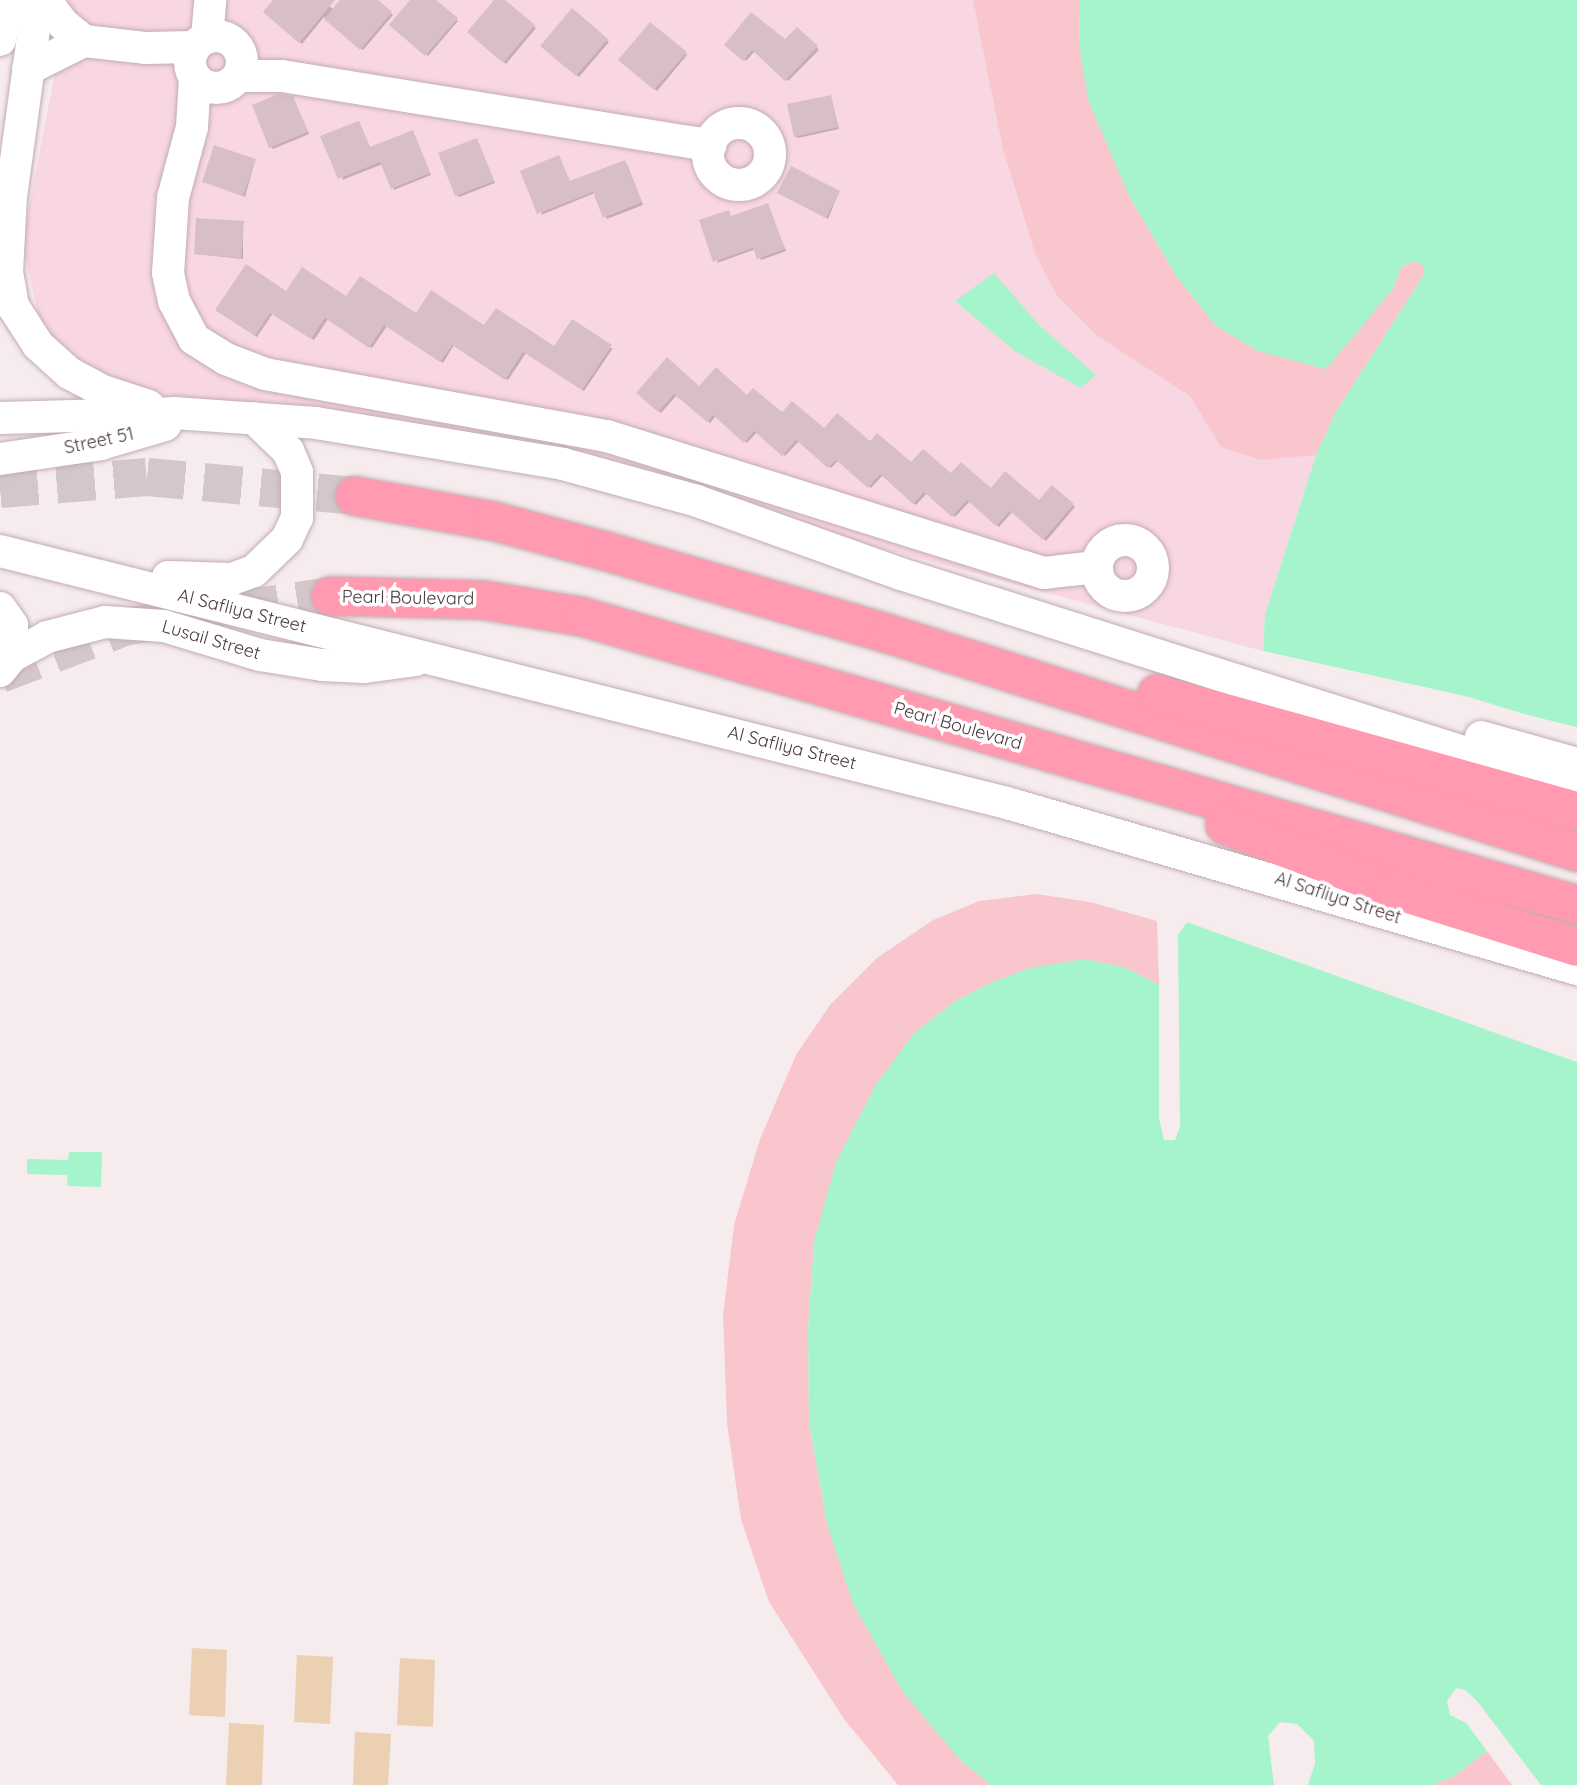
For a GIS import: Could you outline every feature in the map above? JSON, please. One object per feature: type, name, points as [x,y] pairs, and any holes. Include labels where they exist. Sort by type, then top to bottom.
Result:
[{"type":"main road","points":[[355,496],[493,521],[889,634],[1577,852]]},
{"type":"main road","name":"Pearl Boulevard","points":[[331,597],[471,599],[583,617],[1577,905]]},
{"type":"main road","points":[[889,634],[974,643],[1577,811]]},
{"type":"main road","points":[[986,734],[1393,889],[1577,947]]},
{"type":"street","points":[[0,40],[8,0]]},
{"type":"street","points":[[38,0],[11,195],[8,272],[13,306],[38,345],[69,373],[103,391],[185,415]]},
{"type":"street","points":[[46,0],[63,23],[85,41],[145,48],[282,76],[710,145]]},
{"type":"street","points":[[210,0],[213,60]]},
{"type":"street","points":[[222,0],[213,60],[173,198],[168,273],[174,301],[194,339],[226,359],[265,374],[607,436],[1044,573],[1097,567]]},
{"type":"street","points":[[28,69],[85,41]]},
{"type":"street","points":[[0,418],[185,415],[254,418],[438,440],[628,481],[901,574],[1577,789]]},
{"type":"street","name":"Street 51","points":[[0,459],[101,444],[185,415]]},
{"type":"street","points":[[66,566],[208,581],[243,575],[273,558],[297,518],[300,495],[288,451],[254,418]]},
{"type":"street","name":"Al Safliya Street","points":[[0,551],[435,657],[1007,803],[1250,870],[1577,969]]},
{"type":"street","points":[[0,608],[12,625],[6,663]]},
{"type":"street","name":"Lusail Street","points":[[6,663],[75,628],[138,622],[260,655],[322,665],[364,667],[435,657]]},
{"type":"street","points":[[1364,721],[1472,734],[1577,764]]},
{"type":"street","points":[[1532,956],[1577,992]]},
{"type":"shaded area","points":[[69,0],[1080,0],[1079,45],[1130,198],[1177,277],[1216,326],[1393,289],[1401,267],[1423,276],[1337,410],[1316,455],[1265,615],[1263,651],[758,515],[171,398],[105,378],[54,347],[38,314],[22,243]]},
{"type":"shaded area","points":[[1080,0],[1577,0],[1577,727],[1263,651],[1265,615],[1316,455],[1337,410],[1423,276],[1423,265],[1414,261],[1401,267],[1393,289],[1326,369],[1258,351],[1216,326],[1177,277],[1130,198],[1088,100],[1079,45]]},
{"type":"shaded area","points":[[994,273],[1039,325],[1096,375],[1081,388],[1016,352],[955,301]]},
{"type":"shaded area","points":[[1187,922],[1577,1062],[1577,1785],[1541,1785],[1477,1701],[1465,1690],[1456,1688],[1447,1701],[1450,1715],[1466,1723],[1487,1751],[1453,1777],[1432,1785],[1308,1785],[1315,1764],[1314,1741],[1297,1724],[1280,1722],[1268,1736],[1274,1785],[991,1785],[960,1760],[903,1692],[853,1604],[827,1524],[809,1423],[808,1330],[814,1242],[836,1162],[875,1086],[915,1032],[954,1002],[990,983],[1030,968],[1084,959],[1124,967],[1159,985],[1159,1118],[1164,1140],[1175,1140],[1180,1126],[1178,935]]},
{"type":"shaded area","points":[[69,1152],[102,1152],[101,1187],[68,1186],[67,1175],[27,1174],[27,1159],[68,1160]]},
{"type":"shaded area","points":[[192,1648],[227,1650],[225,1717],[189,1715]]},
{"type":"shaded area","points":[[297,1655],[333,1657],[330,1724],[294,1722]]},
{"type":"shaded area","points":[[400,1658],[435,1660],[433,1727],[397,1725]]},
{"type":"shaded area","points":[[229,1723],[264,1725],[262,1785],[226,1785]]},
{"type":"shaded area","points":[[355,1732],[391,1734],[388,1785],[353,1785]]},
{"type":"sand","points":[[973,0],[1080,0],[1079,45],[1130,198],[1177,277],[1216,326],[1258,351],[1393,289],[1401,267],[1414,261],[1423,265],[1423,276],[1337,410],[1316,455],[1261,460],[1221,447],[1190,396],[1096,335],[1058,297],[1036,256],[1003,149]]},
{"type":"sand","points":[[1036,894],[1090,902],[1157,921],[1159,985],[1124,967],[990,983],[954,1002],[915,1032],[814,1242],[808,1330],[809,1423],[827,1524],[960,1760],[991,1785],[898,1785],[844,1719],[769,1602],[741,1519],[727,1423],[723,1316],[734,1225],[760,1139],[796,1055],[830,1005],[877,958],[933,920],[979,901]]},
{"type":"sand","points":[[1487,1751],[1512,1785],[1432,1785],[1453,1777]]},
{"type":"pier","points":[[1263,651],[1469,697],[1577,730],[1262,654]]},
{"type":"pier","points":[[1188,918],[1577,1058],[1577,1062],[1187,922]]},
{"type":"building","points":[[273,0],[335,0],[299,43],[263,12]]},
{"type":"building","points":[[340,0],[378,0],[392,12],[360,50],[324,19]]},
{"type":"building","points":[[410,0],[436,0],[458,18],[425,56],[389,25]]},
{"type":"building","points":[[494,0],[505,0],[535,25],[503,63],[467,32]]},
{"type":"building","points":[[572,8],[608,39],[576,76],[540,46]]},
{"type":"building","points":[[751,12],[785,39],[797,27],[818,46],[785,81],[752,50],[743,61],[724,45]]},
{"type":"building","points":[[650,22],[687,52],[654,90],[618,60]]},
{"type":"building","points":[[278,94],[293,96],[308,132],[269,148],[252,105]]},
{"type":"building","points":[[831,95],[838,127],[794,137],[787,104]]},
{"type":"building","points":[[359,121],[370,147],[413,130],[430,173],[391,189],[380,162],[338,179],[320,136]]},
{"type":"building","points":[[477,138],[494,181],[455,196],[438,153]]},
{"type":"building","points":[[214,145],[256,159],[243,196],[202,182]]},
{"type":"building","points":[[559,155],[570,181],[625,160],[642,202],[603,218],[593,192],[537,214],[520,171]]},
{"type":"building","points":[[791,166],[840,191],[826,218],[777,193]]},
{"type":"building","points":[[768,203],[785,249],[757,259],[753,248],[713,262],[699,220],[729,210],[731,216]]},
{"type":"building","points":[[196,218],[244,221],[241,258],[194,254]]},
{"type":"building","points":[[246,264],[286,291],[302,267],[346,296],[360,276],[416,313],[431,290],[484,325],[496,308],[554,346],[572,319],[612,345],[582,390],[523,352],[505,380],[452,345],[440,362],[384,325],[369,348],[325,318],[311,339],[270,313],[255,336],[215,310]]},
{"type":"building","points":[[667,357],[699,386],[716,367],[747,395],[753,388],[782,412],[792,401],[824,428],[837,413],[870,441],[877,433],[911,462],[923,449],[951,473],[961,462],[991,488],[1005,471],[1039,500],[1052,485],[1074,504],[1043,540],[1010,511],[996,526],[967,500],[952,517],[924,492],[913,504],[880,474],[868,488],[836,460],[828,468],[796,440],[782,456],[754,431],[744,443],[713,415],[707,422],[674,394],[658,412],[636,393]]},
{"type":"tunnel","points":[[0,489],[147,477],[355,496]]},
{"type":"tunnel","points":[[0,674],[128,626],[331,596]]}]
